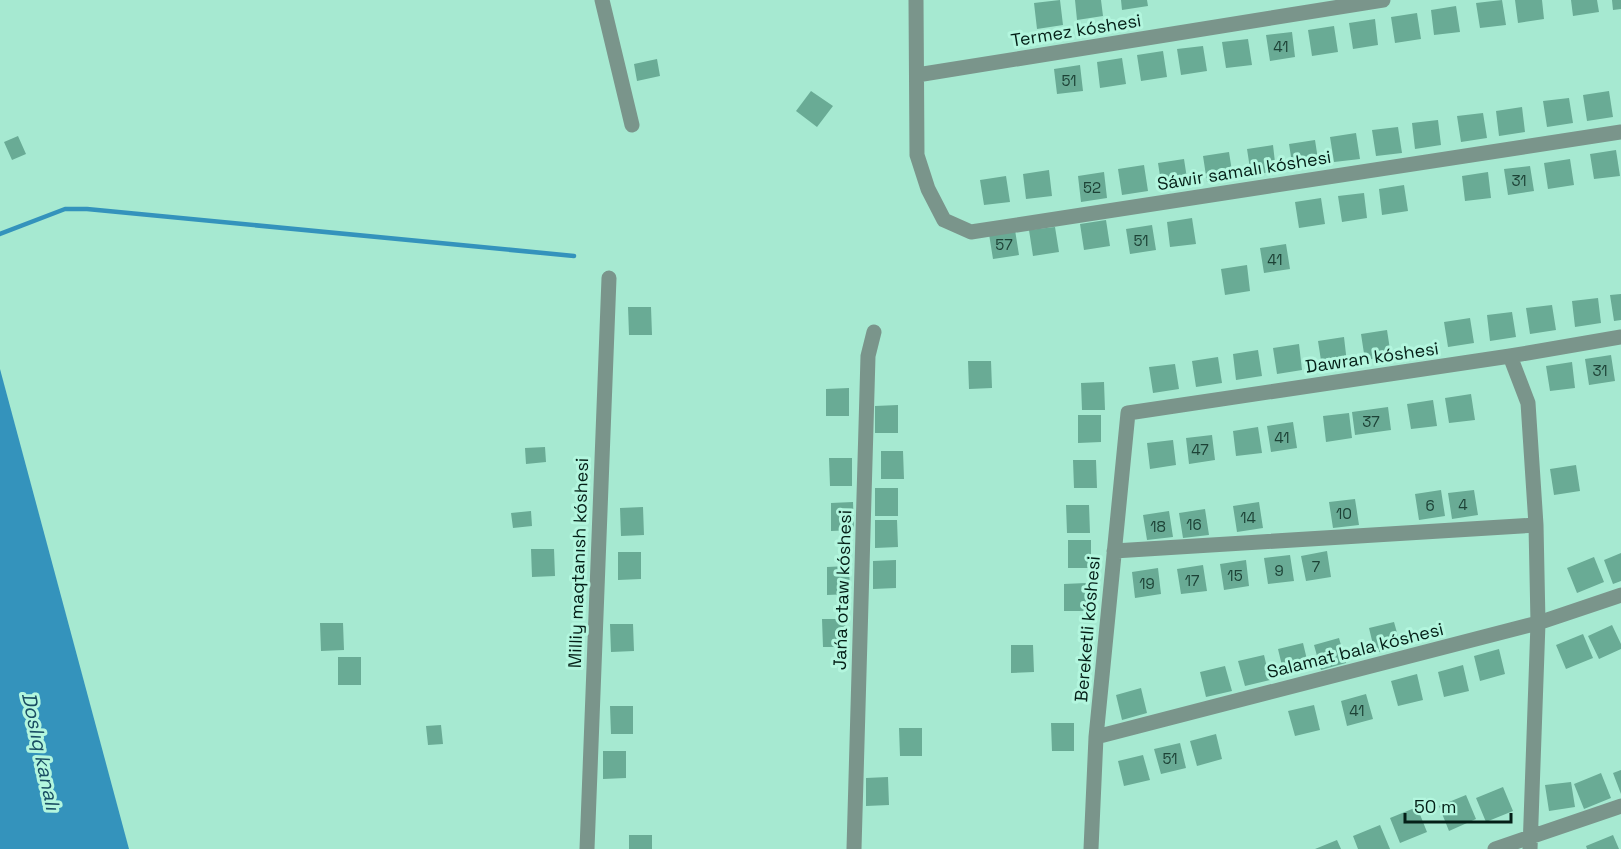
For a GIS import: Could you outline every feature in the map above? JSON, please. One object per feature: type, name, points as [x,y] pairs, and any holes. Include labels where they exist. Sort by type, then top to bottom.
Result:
[{"type":"street","points":[[602,0],[632,125]]},
{"type":"street","points":[[916,0],[917,75]]},
{"type":"street","name":"Termez kóshesi","points":[[917,75],[1383,0]]},
{"type":"street","name":"Sáwir samalı kóshesi","points":[[917,75],[917,155],[928,189],[944,220],[971,232],[1621,132]]},
{"type":"street","name":"Milliy maqtanısh kóshesi","points":[[587,849],[609,278]]},
{"type":"street","name":"Jańa otaw kóshesi","points":[[854,849],[868,356],[874,332]]},
{"type":"street","name":"Dawran kóshesi","points":[[1128,413],[1510,356],[1621,337]]},
{"type":"street","points":[[1510,356],[1528,404],[1536,525],[1538,623],[1530,843]]},
{"type":"street","name":"Bereketli kóshesi","points":[[1090,849],[1096,737],[1128,413]]},
{"type":"street","points":[[1114,551],[1536,525]]},
{"type":"street","name":"Salamat bala kóshesi","points":[[1096,737],[1538,623],[1621,595]]},
{"type":"street","points":[[1495,849],[1530,843],[1621,806]]},
{"type":"water","name":"Doslıq kanalı","points":[[0,369],[129,849],[0,849]]},
{"type":"building","points":[[1060,0],[1063,25],[1037,29],[1034,3]]},
{"type":"building","points":[[1075,0],[1101,0],[1103,16],[1077,20]]},
{"type":"building","points":[[1121,0],[1147,0],[1148,6],[1122,10]]},
{"type":"building","points":[[1502,0],[1506,25],[1480,28],[1476,3]]},
{"type":"building","points":[[1515,0],[1542,0],[1544,19],[1518,23]]},
{"type":"building","points":[[1571,0],[1597,0],[1599,12],[1573,16]]},
{"type":"building","points":[[1612,0],[1621,0],[1621,9],[1613,10]]},
{"type":"building","points":[[1456,6],[1460,32],[1434,35],[1431,10]]},
{"type":"building","points":[[1417,13],[1421,39],[1395,43],[1391,17]]},
{"type":"building","points":[[1375,19],[1378,45],[1353,49],[1349,23]]},
{"type":"building","points":[[1334,26],[1338,52],[1312,56],[1308,30]]},
{"type":"building","points":[[1292,32],[1295,57],[1270,61],[1266,35]]},
{"type":"building","points":[[1248,39],[1252,65],[1226,68],[1222,42]]},
{"type":"building","points":[[1203,46],[1207,71],[1181,75],[1177,49]]},
{"type":"building","points":[[1163,51],[1167,77],[1141,81],[1137,55]]},
{"type":"building","points":[[1122,58],[1126,84],[1100,88],[1097,62]]},
{"type":"building","points":[[657,59],[660,76],[637,81],[634,64]]},
{"type":"building","points":[[1080,65],[1083,91],[1057,94],[1054,69]]},
{"type":"building","points":[[811,91],[833,106],[817,127],[796,111]]},
{"type":"building","points":[[1609,91],[1613,117],[1587,121],[1583,95]]},
{"type":"building","points":[[1569,98],[1573,123],[1547,127],[1543,101]]},
{"type":"building","points":[[1522,107],[1525,132],[1499,136],[1496,111]]},
{"type":"building","points":[[1483,113],[1487,138],[1461,142],[1457,116]]},
{"type":"building","points":[[1438,120],[1441,145],[1415,149],[1412,123]]},
{"type":"building","points":[[1398,127],[1402,153],[1376,156],[1372,130]]},
{"type":"building","points":[[1356,133],[1360,159],[1334,162],[1330,137]]},
{"type":"building","points":[[18,136],[26,154],[12,160],[4,142]]},
{"type":"building","points":[[1315,140],[1319,166],[1293,169],[1289,144]]},
{"type":"building","points":[[1273,145],[1276,171],[1251,175],[1247,149]]},
{"type":"building","points":[[1616,150],[1620,176],[1594,179],[1590,154]]},
{"type":"building","points":[[1229,152],[1233,178],[1207,182],[1203,156]]},
{"type":"building","points":[[1184,159],[1188,185],[1162,189],[1158,163]]},
{"type":"building","points":[[1570,159],[1574,185],[1548,189],[1544,163]]},
{"type":"building","points":[[1144,165],[1148,191],[1122,195],[1118,169]]},
{"type":"building","points":[[1530,166],[1534,191],[1508,195],[1504,169]]},
{"type":"building","points":[[1049,170],[1052,196],[1026,199],[1023,174]]},
{"type":"building","points":[[1104,172],[1107,198],[1081,202],[1078,176]]},
{"type":"building","points":[[1488,172],[1491,198],[1465,201],[1462,176]]},
{"type":"building","points":[[1006,176],[1010,202],[984,205],[980,180]]},
{"type":"building","points":[[1404,185],[1408,211],[1382,215],[1379,189]]},
{"type":"building","points":[[1364,193],[1367,218],[1342,222],[1338,196]]},
{"type":"building","points":[[1321,198],[1325,224],[1299,228],[1295,202]]},
{"type":"building","points":[[1192,218],[1196,244],[1170,247],[1167,222]]},
{"type":"building","points":[[1106,220],[1110,246],[1084,250],[1080,224]]},
{"type":"building","points":[[1152,225],[1156,250],[1130,254],[1126,229]]},
{"type":"building","points":[[1055,227],[1059,252],[1033,256],[1029,230]]},
{"type":"building","points":[[1015,230],[1019,255],[993,259],[989,234]]},
{"type":"building","points":[[1286,244],[1290,269],[1264,273],[1260,248]]},
{"type":"building","points":[[1247,265],[1250,291],[1225,295],[1221,269]]},
{"type":"building","points":[[1621,294],[1621,320],[1614,321],[1610,295]]},
{"type":"building","points":[[1598,298],[1601,323],[1575,327],[1572,301]]},
{"type":"building","points":[[1552,305],[1556,330],[1530,334],[1526,308]]},
{"type":"building","points":[[628,307],[651,307],[652,335],[629,335]]},
{"type":"building","points":[[1512,312],[1516,337],[1490,341],[1487,315]]},
{"type":"building","points":[[1470,318],[1474,343],[1448,347],[1444,322]]},
{"type":"building","points":[[1387,330],[1391,356],[1365,360],[1361,334]]},
{"type":"building","points":[[1344,337],[1347,363],[1322,367],[1318,341]]},
{"type":"building","points":[[1299,344],[1302,370],[1277,374],[1273,348]]},
{"type":"building","points":[[1258,350],[1262,376],[1236,380],[1233,354]]},
{"type":"building","points":[[1611,355],[1615,381],[1589,385],[1585,359]]},
{"type":"building","points":[[1218,357],[1222,383],[1196,387],[1192,361]]},
{"type":"building","points":[[968,361],[991,361],[992,388],[969,389]]},
{"type":"building","points":[[1572,362],[1575,388],[1550,391],[1546,366]]},
{"type":"building","points":[[1175,364],[1179,389],[1153,393],[1149,367]]},
{"type":"building","points":[[1104,382],[1105,410],[1082,410],[1081,383]]},
{"type":"building","points":[[849,388],[849,416],[826,416],[826,389]]},
{"type":"building","points":[[1471,394],[1475,420],[1449,423],[1445,398]]},
{"type":"building","points":[[1433,400],[1437,426],[1411,429],[1407,404]]},
{"type":"building","points":[[898,405],[898,433],[875,433],[875,406]]},
{"type":"building","points":[[1388,407],[1391,430],[1355,435],[1352,412]]},
{"type":"building","points":[[1349,413],[1352,438],[1326,442],[1323,416]]},
{"type":"building","points":[[1078,415],[1101,415],[1101,442],[1078,443]]},
{"type":"building","points":[[1293,422],[1297,448],[1271,452],[1267,426]]},
{"type":"building","points":[[1258,427],[1262,453],[1236,456],[1233,431]]},
{"type":"building","points":[[1212,435],[1215,460],[1189,464],[1186,438]]},
{"type":"building","points":[[1173,440],[1176,465],[1150,469],[1147,443]]},
{"type":"building","points":[[545,447],[546,462],[526,464],[525,448]]},
{"type":"building","points":[[881,451],[903,451],[904,479],[881,479]]},
{"type":"building","points":[[829,458],[852,458],[852,486],[830,486]]},
{"type":"building","points":[[1073,460],[1096,460],[1097,488],[1074,488]]},
{"type":"building","points":[[1576,465],[1580,491],[1554,495],[1550,469]]},
{"type":"building","points":[[875,488],[898,488],[898,516],[875,516]]},
{"type":"building","points":[[1441,490],[1445,516],[1419,520],[1415,494]]},
{"type":"building","points":[[1474,490],[1478,515],[1452,519],[1448,493]]},
{"type":"building","points":[[1355,499],[1359,525],[1333,528],[1329,502]]},
{"type":"building","points":[[853,502],[854,530],[831,531],[831,503]]},
{"type":"building","points":[[1259,502],[1263,528],[1237,532],[1233,506]]},
{"type":"building","points":[[1066,505],[1089,505],[1090,533],[1067,533]]},
{"type":"building","points":[[643,507],[644,535],[621,536],[620,508]]},
{"type":"building","points":[[1205,509],[1209,535],[1183,538],[1179,513]]},
{"type":"building","points":[[531,511],[532,526],[513,528],[511,513]]},
{"type":"building","points":[[1169,511],[1173,537],[1147,540],[1143,515]]},
{"type":"building","points":[[875,520],[897,520],[898,547],[875,548]]},
{"type":"building","points":[[1068,540],[1091,540],[1091,568],[1068,568]]},
{"type":"building","points":[[531,549],[554,549],[555,576],[532,577]]},
{"type":"building","points":[[1327,551],[1331,577],[1306,581],[1301,556]]},
{"type":"building","points":[[618,552],[641,552],[641,579],[618,580]]},
{"type":"building","points":[[1621,553],[1621,581],[1613,584],[1604,560]]},
{"type":"building","points":[[1290,555],[1294,581],[1268,584],[1264,558]]},
{"type":"building","points":[[1594,557],[1604,582],[1577,593],[1567,568]]},
{"type":"building","points":[[896,560],[896,588],[873,589],[873,561]]},
{"type":"building","points":[[1246,560],[1249,586],[1224,590],[1220,564]]},
{"type":"building","points":[[1203,565],[1207,591],[1181,594],[1177,569]]},
{"type":"building","points":[[849,566],[850,594],[827,595],[827,567]]},
{"type":"building","points":[[1158,568],[1161,594],[1135,598],[1132,572]]},
{"type":"building","points":[[1086,583],[1087,611],[1064,611],[1064,584]]},
{"type":"building","points":[[822,619],[845,619],[846,647],[823,647]]},
{"type":"building","points":[[1394,622],[1401,647],[1375,653],[1369,628]]},
{"type":"building","points":[[320,623],[343,623],[344,650],[321,651]]},
{"type":"building","points":[[610,624],[633,624],[634,651],[611,652]]},
{"type":"building","points":[[1612,625],[1621,649],[1599,659],[1588,636]]},
{"type":"building","points":[[1583,634],[1593,658],[1566,669],[1556,645]]},
{"type":"building","points":[[1339,638],[1346,663],[1321,670],[1314,645]]},
{"type":"building","points":[[1303,643],[1309,668],[1284,674],[1278,649]]},
{"type":"building","points":[[1011,645],[1033,645],[1034,672],[1011,673]]},
{"type":"building","points":[[1499,649],[1505,674],[1480,681],[1474,656]]},
{"type":"building","points":[[1264,655],[1270,680],[1245,686],[1238,661]]},
{"type":"building","points":[[338,657],[361,657],[361,685],[338,685]]},
{"type":"building","points":[[1463,665],[1469,691],[1444,697],[1438,672]]},
{"type":"building","points":[[1225,666],[1232,691],[1206,697],[1200,672]]},
{"type":"building","points":[[1417,674],[1423,700],[1398,706],[1391,681]]},
{"type":"building","points":[[1141,688],[1147,713],[1122,720],[1116,695]]},
{"type":"building","points":[[1366,694],[1373,719],[1347,726],[1341,701]]},
{"type":"building","points":[[1314,705],[1320,730],[1295,736],[1288,711]]},
{"type":"building","points":[[610,706],[633,706],[633,734],[611,734]]},
{"type":"building","points":[[1051,723],[1074,723],[1074,751],[1052,751]]},
{"type":"building","points":[[441,725],[443,744],[428,745],[426,726]]},
{"type":"building","points":[[899,728],[922,728],[922,756],[900,756]]},
{"type":"building","points":[[1216,734],[1222,759],[1197,766],[1190,741]]},
{"type":"building","points":[[1180,743],[1186,768],[1161,774],[1154,749]]},
{"type":"building","points":[[603,751],[626,751],[626,778],[603,779]]},
{"type":"building","points":[[1143,755],[1150,780],[1124,786],[1118,761]]},
{"type":"building","points":[[1621,770],[1621,794],[1613,773]]},
{"type":"building","points":[[1601,773],[1611,798],[1584,809],[1574,784]]},
{"type":"building","points":[[888,777],[889,805],[866,806],[866,778]]},
{"type":"building","points":[[1571,782],[1575,807],[1549,811],[1545,785]]},
{"type":"building","points":[[1503,787],[1513,811],[1486,822],[1476,798]]},
{"type":"building","points":[[1466,795],[1476,819],[1449,831],[1439,806]]},
{"type":"building","points":[[1417,807],[1427,832],[1400,843],[1390,818]]},
{"type":"building","points":[[1380,825],[1390,849],[1358,849],[1353,836]]},
{"type":"building","points":[[629,835],[652,835],[652,849],[629,849]]},
{"type":"building","points":[[1613,835],[1619,849],[1587,849],[1586,846]]},
{"type":"building","points":[[1337,840],[1341,849],[1315,849]]},
{"type":"waterway","points":[[0,234],[65,209],[87,209],[574,256]]}]
